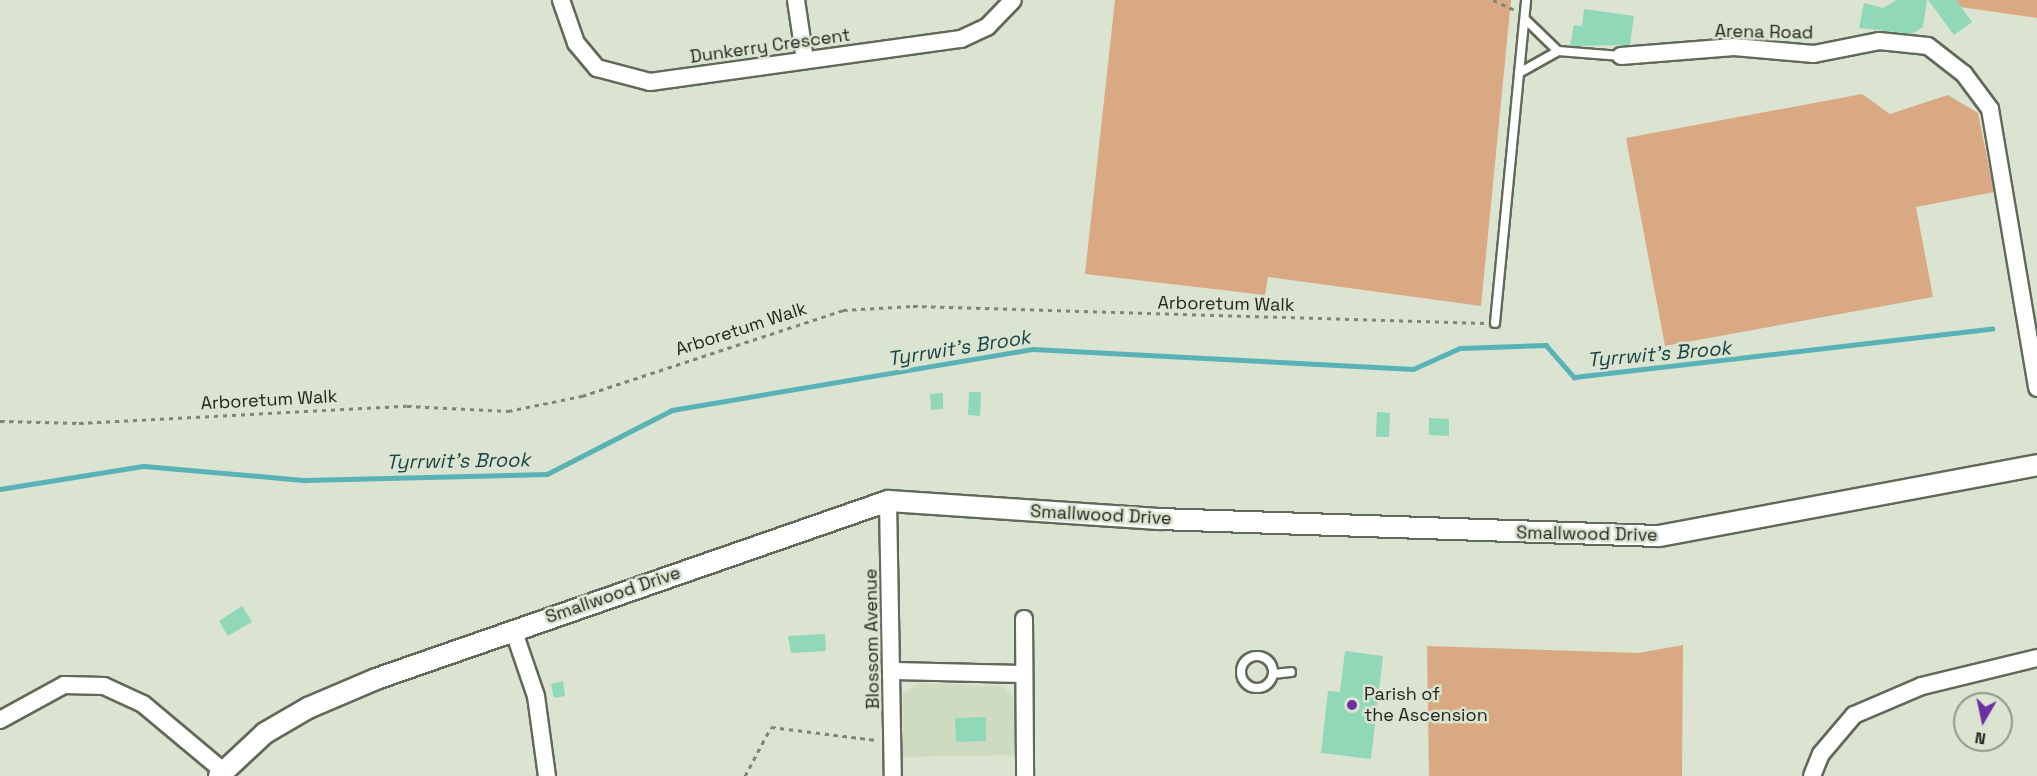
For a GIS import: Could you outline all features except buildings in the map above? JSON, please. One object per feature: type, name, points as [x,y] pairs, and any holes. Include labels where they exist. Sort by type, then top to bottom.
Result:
[{"type":"street","name":"Dunkerry Crescent","points":[[561,0],[576,43],[597,68],[622,79],[650,82],[961,39],[987,27],[1013,0]]},
{"type":"street","points":[[796,0],[805,60]]},
{"type":"street","name":"Arena Road","points":[[1621,56],[1734,47],[1814,54],[1879,41],[1928,46],[1964,74],[1990,109],[2037,388]]},
{"type":"street","name":"Smallwood Drive","points":[[220,773],[266,733],[308,708],[513,629],[888,501],[1160,519],[1659,536],[2037,465]]},
{"type":"street","name":"Blossom Avenue","points":[[888,501],[893,776]]},
{"type":"street","points":[[1024,620],[1025,776]]},
{"type":"street","points":[[513,629],[536,696],[547,776]]},
{"type":"street","points":[[1812,776],[1821,754],[1854,715],[1922,686],[2037,658]]},
{"type":"street","points":[[892,671],[1024,674]]},
{"type":"street","points":[[0,720],[64,685],[104,686],[143,704],[220,773]]},
{"type":"lane","points":[[1495,324],[1526,0]]},
{"type":"lane","points":[[1524,19],[1558,51]]},
{"type":"lane","points":[[1519,73],[1558,51],[1621,56]]},
{"type":"lane","points":[[1273,674],[1291,672]]},
{"type":"path","points":[[1493,0],[1524,19]]},
{"type":"path","name":"Arboretum Walk","points":[[0,421],[79,423],[407,406],[508,411],[582,396],[843,310],[913,306],[1495,324]]},
{"type":"path","points":[[745,776],[771,727],[893,742]]},
{"type":"shaded area","points":[[1115,0],[1511,0],[1481,306],[1268,277],[1265,295],[1085,274]]},
{"type":"shaded area","points":[[1946,0],[2037,0],[2037,18],[1946,5]]},
{"type":"shaded area","points":[[1862,94],[1890,114],[1948,95],[1978,113],[1994,192],[1916,207],[1933,297],[1665,346],[1626,138]]},
{"type":"shaded area","points":[[1683,645],[1682,776],[1429,776],[1427,646],[1638,653]]},
{"type":"shaded area","points":[[919,683],[1003,686],[1013,698],[1015,755],[903,757],[903,694]]},
{"type":"waterway","name":"Tyrrwit's Brook","points":[[0,489],[144,466],[305,480],[547,474],[672,410],[1033,349],[1413,369],[1460,348],[1546,345],[1574,377],[1992,329]]},
{"type":"place","name":"Parish of the Ascension","points":[[1352,705]]}]
